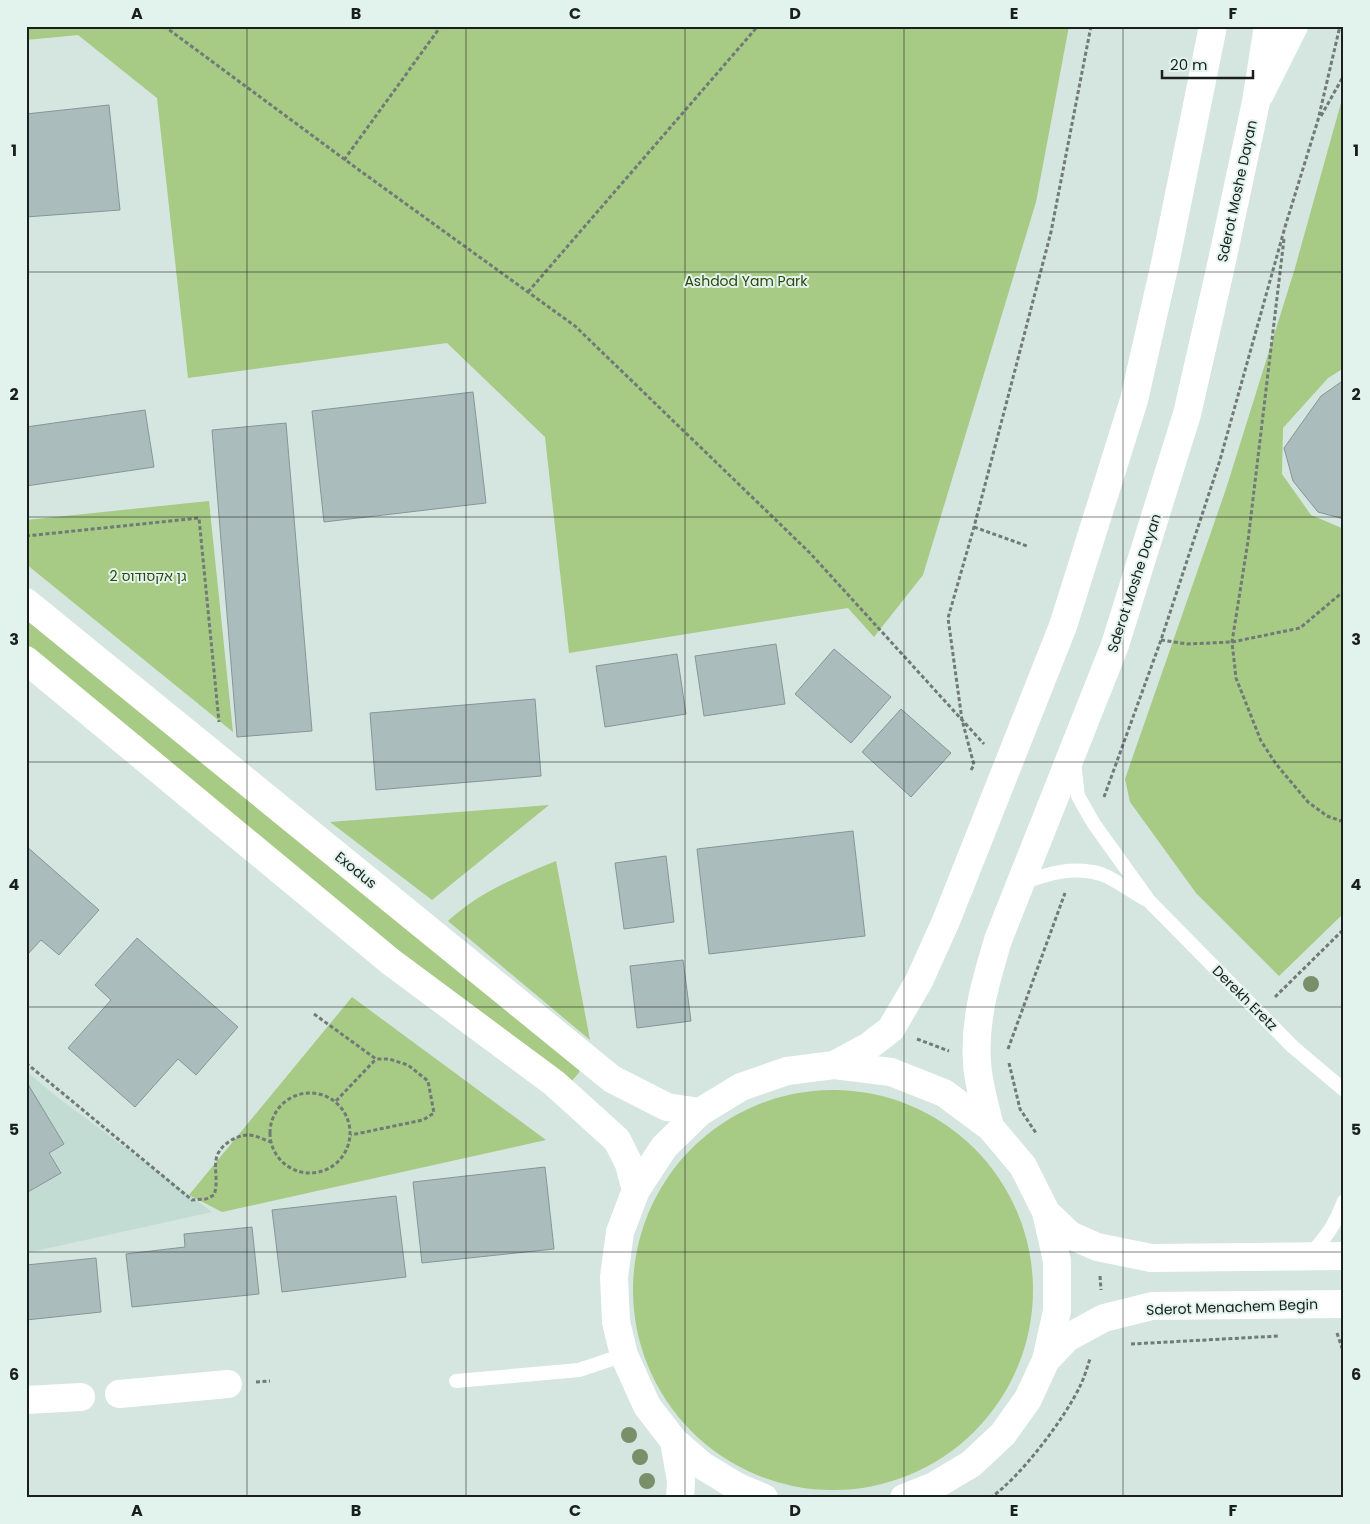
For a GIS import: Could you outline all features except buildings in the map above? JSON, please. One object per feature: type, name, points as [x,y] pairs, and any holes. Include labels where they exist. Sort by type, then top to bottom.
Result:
[{"type":"main road","points":[[834,1065],[869,1046],[891,1029],[919,982],[942,930],[1062,626],[1134,400],[1166,259],[1213,26]]},
{"type":"main road","name":"Sderot Moshe Dayan","points":[[990,1126],[977,1062],[978,1017],[985,981],[998,940],[1115,645],[1187,414],[1256,102],[1268,26]]},
{"type":"main road","points":[[1256,102],[1294,26]]},
{"type":"main road","name":"Exodus","points":[[26,602],[612,1079],[667,1107],[700,1112]]},
{"type":"main road","points":[[26,660],[391,962],[554,1083],[617,1140],[629,1164],[636,1190]]},
{"type":"main road","points":[[764,1498],[736,1486],[703,1466],[674,1442],[647,1406],[624,1355],[616,1322],[614,1277],[620,1232],[636,1190],[664,1147],[700,1112],[741,1087],[778,1074],[787,1071],[834,1065],[891,1072],[944,1092],[990,1126],[1023,1166],[1046,1212],[1057,1261],[1057,1311],[1046,1360],[1028,1399],[1003,1434],[971,1464],[934,1486],[904,1498]]},
{"type":"main road","points":[[1046,1212],[1070,1235],[1097,1247],[1152,1258],[1344,1256]]},
{"type":"main road","name":"Sderot Menachem Begin","points":[[1046,1360],[1067,1338],[1104,1318],[1152,1306],[1344,1304]]},
{"type":"main road","points":[[119,1394],[228,1384]]},
{"type":"main road","points":[[26,1400],[81,1397]]},
{"type":"main road","points":[[674,1442],[681,1481],[680,1498]]},
{"type":"lane","name":"Derekh Eretz","points":[[1077,739],[1074,767],[1078,796],[1094,824],[1150,902],[1293,1047],[1344,1090]]},
{"type":"lane","name":"Derekh Eretz","points":[[1020,884],[1044,874],[1073,870],[1103,875],[1150,902]]},
{"type":"lane","points":[[1308,1256],[1325,1239],[1344,1201]]},
{"type":"lane","points":[[456,1381],[579,1370],[624,1355]]},
{"type":"path","points":[[164,26],[344,160],[575,326],[810,553],[1006,768]]},
{"type":"path","points":[[172,33],[174,26]]},
{"type":"path","points":[[344,160],[441,26]]},
{"type":"path","points":[[528,292],[758,26]]},
{"type":"path","points":[[970,774],[974,765],[962,720],[948,618],[974,528],[1051,232],[1091,26]]},
{"type":"path","points":[[1094,824],[1161,640],[1220,460],[1285,227],[1318,120],[1340,26]]},
{"type":"path","points":[[1318,120],[1344,75]]},
{"type":"path","points":[[1285,227],[1248,541],[1232,642],[1236,678],[1261,741],[1308,802],[1326,816],[1344,822]]},
{"type":"path","points":[[26,536],[199,518],[223,762]]},
{"type":"path","points":[[974,528],[1027,546]]},
{"type":"path","points":[[1161,640],[1187,644],[1232,642],[1300,628],[1344,591]]},
{"type":"path","points":[[891,1029],[977,1062],[1006,1053],[1073,870]]},
{"type":"path","points":[[1259,1012],[1344,929]]},
{"type":"path","points":[[314,1014],[376,1059],[389,1059],[408,1065],[428,1081],[434,1113],[423,1120],[351,1135]]},
{"type":"path","points":[[336,1102],[376,1059]]},
{"type":"path","points":[[26,1063],[192,1200],[206,1199],[214,1195],[217,1186],[217,1156],[232,1139],[250,1134],[271,1142]]},
{"type":"path","points":[[313,1092],[325,1095],[336,1102],[344,1111],[349,1122],[351,1135],[343,1156],[325,1170],[314,1173],[302,1172],[282,1162],[275,1153],[271,1142],[270,1130],[273,1118],[279,1107],[288,1099],[300,1093],[313,1092]]},
{"type":"path","points":[[990,1498],[1016,1475],[1048,1436],[1082,1384],[1104,1318],[1097,1247]]},
{"type":"path","points":[[1337,1334],[1344,1336]]},
{"type":"path","points":[[1124,1344],[1288,1336]]},
{"type":"shaded area","points":[[26,1071],[57,1097],[212,1212],[26,1253]]},
{"type":"green space","name":"Ashdod Yam Park","points":[[26,26],[1069,26],[1036,202],[923,575],[874,637],[848,608],[569,653],[545,437],[447,343],[188,378],[157,98],[78,35],[26,40]]},
{"type":"green space","points":[[1344,92],[1344,368],[1328,378],[1283,428],[1282,474],[1311,515],[1344,529],[1344,913],[1279,976],[1196,893],[1130,802],[1125,779],[1226,489],[1295,268]]},
{"type":"green space","name":"גן אקסודוס 2","points":[[209,501],[233,732],[26,564],[26,520]]},
{"type":"green space","points":[[26,613],[442,952],[580,1071],[572,1081],[424,977],[26,656]]},
{"type":"green space","points":[[549,805],[432,900],[330,822]]},
{"type":"green space","points":[[556,861],[590,1040],[448,921],[486,893],[513,879]]},
{"type":"green space","points":[[352,997],[546,1140],[222,1212],[189,1195]]},
{"type":"green space","points":[[833,1090],[872,1094],[909,1106],[944,1124],[974,1149],[999,1179],[1017,1214],[1029,1251],[1033,1290],[1029,1329],[1017,1366],[999,1401],[974,1431],[944,1456],[909,1474],[872,1486],[833,1490],[794,1486],[757,1474],[722,1456],[692,1431],[667,1401],[649,1366],[637,1329],[633,1290],[637,1251],[649,1214],[667,1179],[692,1149],[722,1124],[757,1106],[794,1094]]}]
